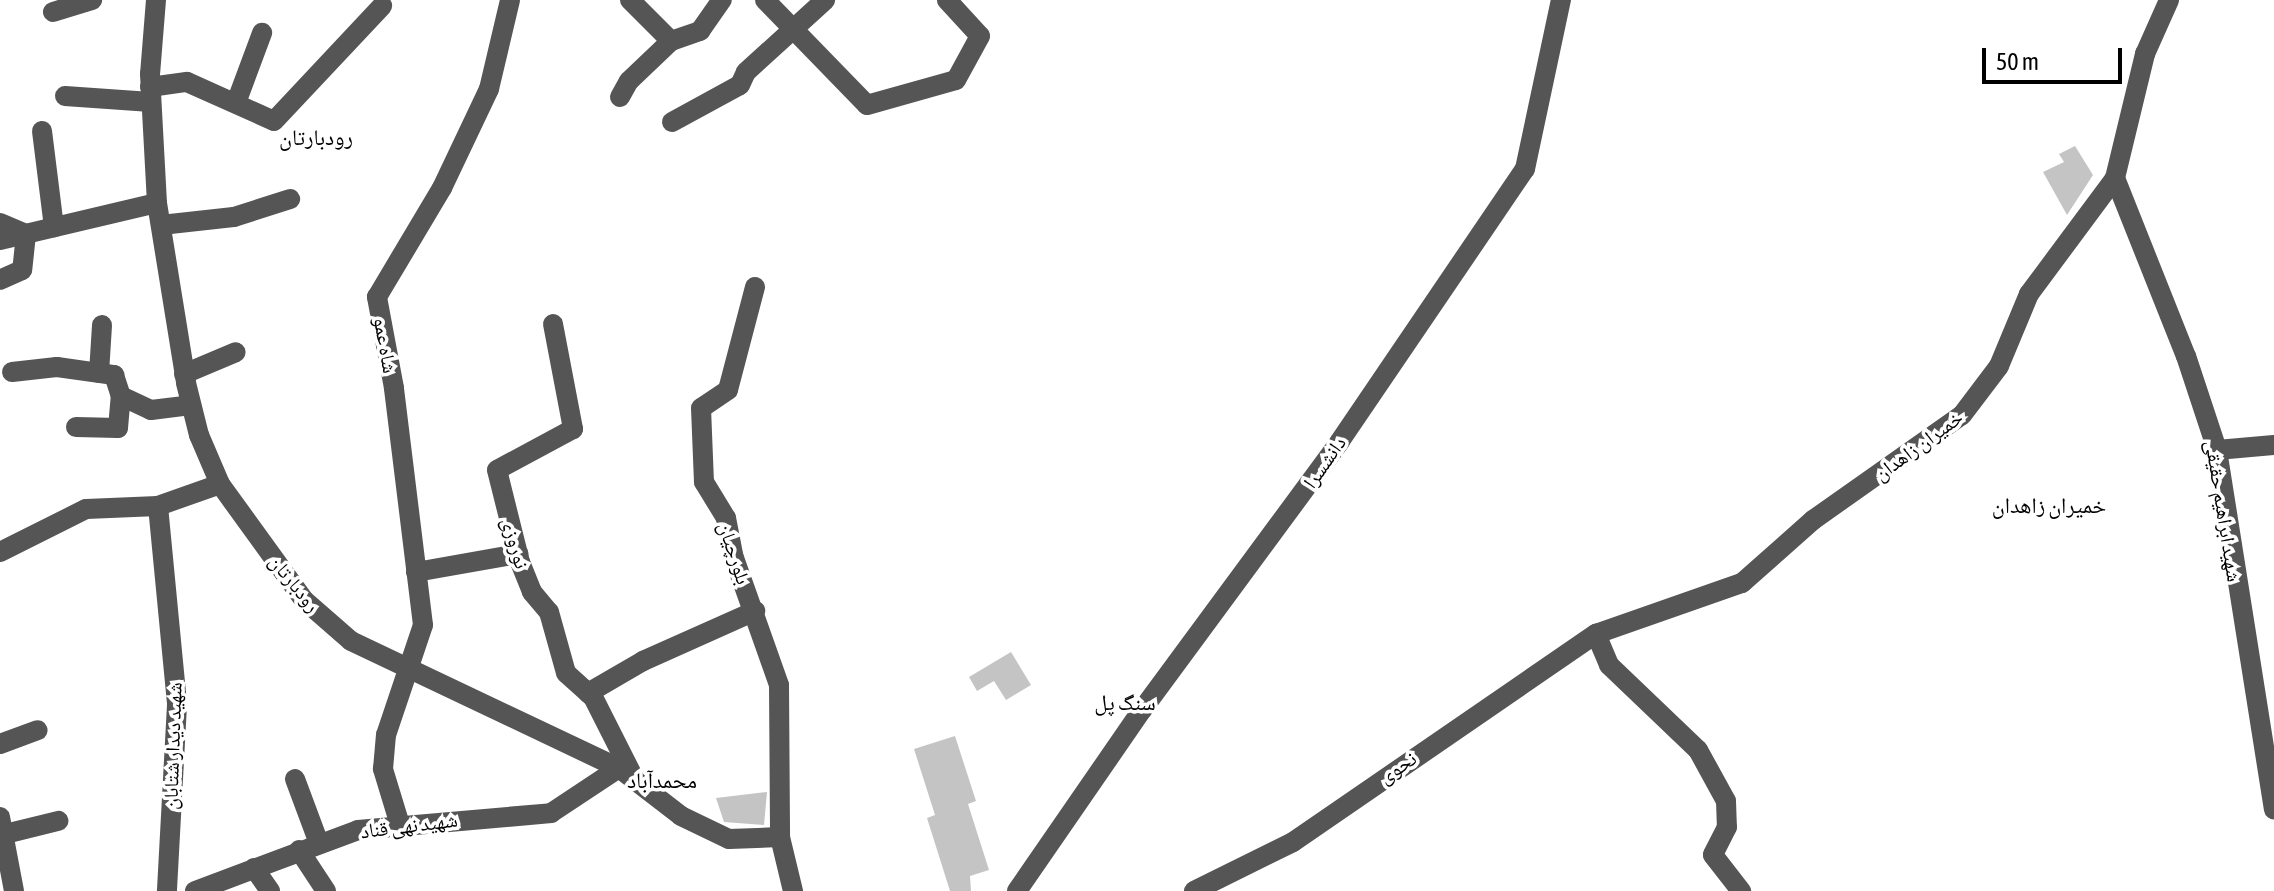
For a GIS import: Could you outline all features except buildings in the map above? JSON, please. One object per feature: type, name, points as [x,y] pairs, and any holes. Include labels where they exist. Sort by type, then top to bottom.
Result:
[{"type":"street","points":[[53,12],[92,0]]},
{"type":"street","name":"رودبارتان","points":[[156,0],[151,94],[157,203],[191,405],[220,484],[304,600],[351,641],[627,773],[681,816],[729,839],[780,837]]},
{"type":"street","name":"شاه عمو","points":[[400,825],[383,769],[386,735],[423,625],[377,297],[442,188],[489,89],[510,0]]},
{"type":"street","points":[[620,97],[671,41],[700,31],[722,0]]},
{"type":"street","points":[[765,0],[867,105],[956,80],[980,36],[947,0]]},
{"type":"street","points":[[672,122],[740,85],[746,72],[825,0]]},
{"type":"street","name":"دانشسرا","points":[[1017,891],[1142,710],[1340,441],[1525,169],[1561,0]]},
{"type":"street","name":"خمیران زاهدان","points":[[1596,634],[1742,583],[1813,520],[1962,415],[1999,366],[2029,294],[2115,178],[2145,54],[2169,0]]},
{"type":"street","points":[[643,4],[671,41]]},
{"type":"street","points":[[65,96],[151,94],[187,82],[274,121],[382,6]]},
{"type":"street","points":[[236,103],[262,33]]},
{"type":"street","points":[[42,131],[54,227]]},
{"type":"street","name":"شهید ابراهیم حقیقی","points":[[2115,178],[2155,275],[2217,450],[2274,810]]},
{"type":"street","points":[[161,225],[234,217],[290,199]]},
{"type":"street","points":[[0,240],[157,203]]},
{"type":"street","points":[[0,223],[26,234]]},
{"type":"street","points":[[0,280],[22,270],[26,234]]},
{"type":"street","name":"بلورچیان","points":[[755,287],[728,390],[701,408],[704,482],[726,518],[733,555],[779,685],[780,837]]},
{"type":"street","name":"نوروزی","points":[[553,324],[573,429],[497,470],[518,554],[532,592],[549,612],[566,673],[588,693],[627,773]]},
{"type":"street","points":[[99,373],[102,325]]},
{"type":"street","points":[[184,374],[236,352]]},
{"type":"street","points":[[12,372],[57,367],[114,375],[121,396],[118,428],[76,427]]},
{"type":"street","points":[[121,396],[151,410],[191,405]]},
{"type":"street","points":[[2217,450],[2274,445]]},
{"type":"street","points":[[0,552],[86,509],[158,506],[220,484]]},
{"type":"street","name":"شهید دیدار شتابان","points":[[158,506],[177,705],[167,891]]},
{"type":"street","points":[[416,572],[518,554]]},
{"type":"street","points":[[588,693],[643,661],[755,611]]},
{"type":"street","points":[[1596,634],[1609,665],[1698,750],[1726,801],[1727,827],[1713,855],[1741,891]]},
{"type":"street","name":"نحوی","points":[[1194,891],[1293,842],[1596,634]]},
{"type":"street","points":[[0,744],[38,730]]},
{"type":"street","name":"شهید نهی قناد","points":[[195,891],[309,846],[400,825],[531,817],[551,813],[627,773]]},
{"type":"street","points":[[295,779],[309,846],[326,891]]},
{"type":"street","points":[[14,891],[3,826],[58,821]]},
{"type":"street","points":[[780,837],[793,891]]},
{"type":"street","points":[[254,868],[270,891]]},
{"type":"district","name":"رودبارتان","points":[[316,138]]},
{"type":"district","name":"خمیران زاهدان","points":[[2049,506]]},
{"type":"district","name":"سنگ پل","points":[[1125,703]]},
{"type":"district","name":"محمدآباد","points":[[662,781]]}]
